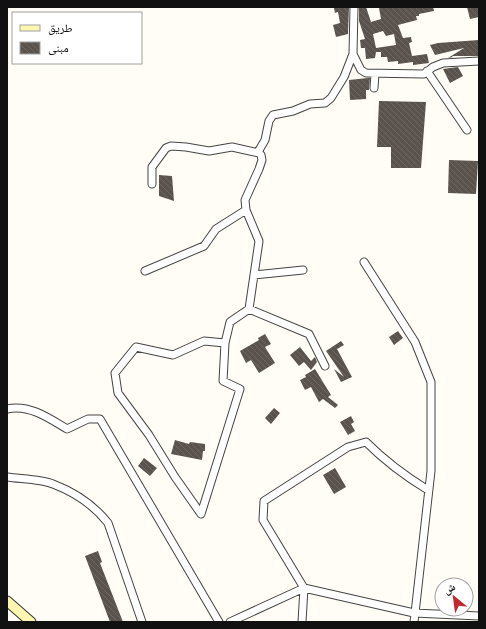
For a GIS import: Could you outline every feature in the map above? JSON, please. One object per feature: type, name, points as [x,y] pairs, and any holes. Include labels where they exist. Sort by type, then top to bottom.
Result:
[{"type":"street","points":[[225,343],[204,341],[173,355],[136,347],[115,373],[118,393],[149,435],[175,477],[201,514],[240,389],[223,381],[225,343],[230,322],[249,309],[259,241],[246,210],[245,200],[262,160],[261,155],[258,152],[265,140],[269,121],[273,115],[293,111],[310,104],[325,102],[331,98],[344,77],[353,54],[354,7]]},
{"type":"street","points":[[353,54],[361,70],[366,73],[374,74],[422,74],[443,63],[479,61]]},
{"type":"street","points":[[427,71],[467,130]]},
{"type":"street","points":[[374,74],[374,88]]},
{"type":"street","points":[[152,184],[152,167],[166,148],[171,146],[209,151],[232,147],[259,153]]},
{"type":"street","points":[[146,271],[204,246],[216,229],[246,210]]},
{"type":"street","points":[[364,262],[415,342],[431,382],[431,471],[414,622]]},
{"type":"street","points":[[254,275],[303,270]]},
{"type":"street","points":[[249,309],[308,334],[324,366]]},
{"type":"street","points":[[7,409],[15,407],[40,413],[67,429],[88,420],[100,419],[219,622]]},
{"type":"street","points":[[302,622],[304,588],[263,520],[264,501],[348,448],[366,442],[380,457],[406,477],[428,490]]},
{"type":"street","points":[[7,477],[52,483],[87,501],[99,512],[108,523],[142,622]]},
{"type":"street","points":[[230,622],[304,588],[414,613],[479,616]]},
{"type":"street","points":[[7,601],[31,622]]},
{"type":"building","points":[[349,7],[348,34],[336,37],[333,25],[340,23],[338,12],[335,13],[334,8]]},
{"type":"building","points":[[359,7],[366,7],[371,22],[381,19],[379,8],[433,7],[434,11],[416,16],[417,20],[398,25],[403,38],[411,37],[412,42],[409,43],[412,56],[427,54],[429,63],[413,65],[413,62],[398,64],[398,61],[388,62],[387,57],[381,57],[381,52],[376,52],[375,58],[366,59],[365,48],[361,48],[360,40],[365,39],[359,21]],"holes":[[[383,31],[386,36],[394,34],[396,45],[376,48],[373,34]]]},
{"type":"building","points":[[467,7],[479,7],[479,17],[470,19]]},
{"type":"building","points":[[479,40],[479,56],[452,56],[453,57],[448,58],[464,48],[435,55],[430,45],[438,43]]},
{"type":"building","points":[[458,67],[463,76],[450,83],[443,69]]},
{"type":"building","points":[[370,78],[369,90],[366,90],[366,99],[350,100],[349,80]]},
{"type":"building","points":[[379,101],[426,102],[421,168],[391,168],[391,147],[377,147]]},
{"type":"building","points":[[449,160],[478,161],[476,194],[448,193]]},
{"type":"building","points":[[159,175],[172,176],[174,201],[159,196]]},
{"type":"building","points":[[398,331],[403,338],[394,345],[389,337]]},
{"type":"building","points":[[265,334],[271,344],[265,347],[275,363],[259,373],[251,360],[246,363],[240,351],[259,340],[258,338]]},
{"type":"building","points":[[341,341],[344,345],[337,349],[352,377],[341,382],[334,369],[344,377],[326,351]]},
{"type":"building","points":[[300,347],[311,361],[315,357],[317,362],[311,370],[304,362],[299,366],[290,355]]},
{"type":"building","points":[[315,369],[331,395],[328,397],[338,405],[335,408],[323,399],[319,402],[311,387],[305,390],[300,380]]},
{"type":"building","points":[[274,408],[280,413],[271,424],[265,418]]},
{"type":"building","points":[[351,416],[354,422],[351,424],[355,431],[348,435],[340,422]]},
{"type":"building","points":[[175,440],[189,444],[190,442],[205,444],[205,451],[203,451],[202,460],[171,454]]},
{"type":"building","points":[[144,458],[157,468],[150,476],[138,466]]},
{"type":"building","points":[[335,468],[346,487],[334,494],[323,475]]},
{"type":"building","points":[[98,551],[102,562],[100,563],[123,622],[110,622],[85,556]]}]
